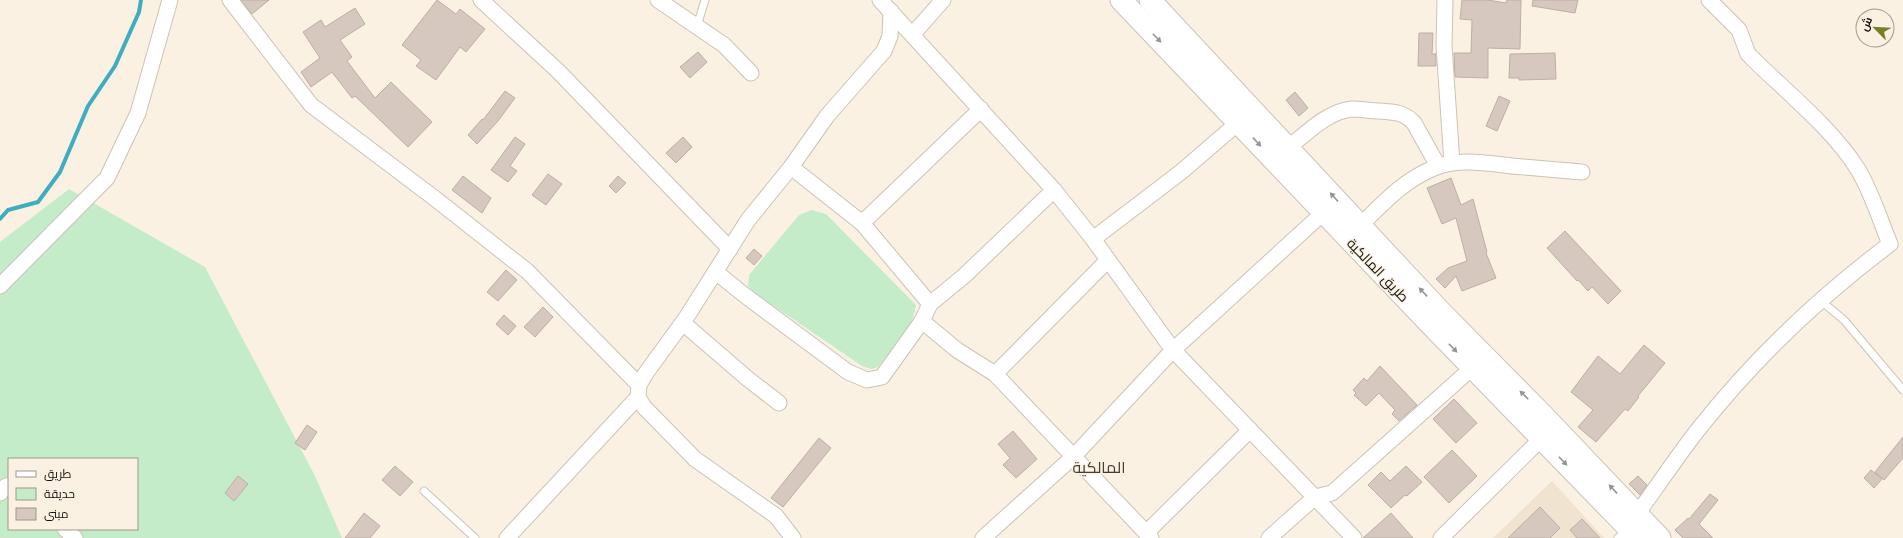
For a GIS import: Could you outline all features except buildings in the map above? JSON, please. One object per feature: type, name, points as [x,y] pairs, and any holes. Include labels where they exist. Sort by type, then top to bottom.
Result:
[{"type":"main road","name":"طريق المالكية","points":[[1120,0],[1239,122],[1323,213],[1436,319],[1537,426],[1630,529],[1660,538]]},
{"type":"main road","name":"طريق المالكية","points":[[1153,2],[1289,147],[1360,226],[1436,319],[1472,368],[1537,426]]},
{"type":"main road","points":[[1139,20],[1153,2]]},
{"type":"street","points":[[0,286],[107,178],[138,113],[170,0]]},
{"type":"street","points":[[230,0],[311,105],[433,197],[526,271],[639,391],[644,406],[695,459],[776,516],[793,538]]},
{"type":"street","points":[[481,0],[558,71],[730,248]]},
{"type":"street","points":[[658,0],[724,45],[751,73]]},
{"type":"street","points":[[880,0],[982,109],[1054,190],[1093,239],[1107,261],[1173,350],[1354,538]]},
{"type":"street","points":[[913,34],[943,0]]},
{"type":"street","points":[[1444,0],[1445,164]]},
{"type":"street","points":[[1630,529],[1697,431],[1732,390],[1772,347],[1820,300],[1846,277],[1890,244],[1870,191],[1857,168],[1814,117],[1748,54],[1739,30],[1709,0]]},
{"type":"street","points":[[507,538],[639,391],[646,372],[683,324],[748,220],[791,167],[827,116],[884,51],[890,36],[891,11]]},
{"type":"street","points":[[862,223],[982,109]]},
{"type":"street","points":[[1289,147],[1326,119],[1340,112],[1353,109],[1399,112],[1409,117],[1445,164]]},
{"type":"street","points":[[1093,239],[1181,172],[1239,122]]},
{"type":"street","points":[[1360,226],[1395,191],[1414,178],[1445,164],[1473,162],[1582,172]]},
{"type":"street","points":[[791,167],[862,223],[930,304]]},
{"type":"street","points":[[716,272],[742,294],[848,372],[867,380],[882,377],[922,321],[930,304],[964,276],[1054,190]]},
{"type":"street","points":[[983,538],[1073,457],[1173,350],[1323,213]]},
{"type":"street","points":[[995,374],[1107,261]]},
{"type":"street","points":[[922,321],[957,350],[995,374],[1149,535],[1250,430]]},
{"type":"street","points":[[683,324],[779,403]]},
{"type":"street","points":[[1269,538],[1315,497],[1332,493],[1472,368]]},
{"type":"street","points":[[1441,538],[1537,426]]},
{"type":"street","points":[[0,493],[8,485]]},
{"type":"street","points":[[66,530],[75,538]]},
{"type":"lane","points":[[697,26],[705,0]]},
{"type":"lane","points":[[1820,300],[1844,320],[1903,390]]},
{"type":"lane","points":[[424,491],[475,538]]},
{"type":"shaded area","points":[[1552,481],[1604,538],[1493,538]]},
{"type":"green space","points":[[69,189],[205,267],[315,476],[342,538],[0,538],[0,242]]},
{"type":"green space","points":[[812,210],[826,214],[916,305],[914,315],[907,331],[878,367],[871,369],[862,366],[753,292],[748,286],[749,275],[799,215]]},
{"type":"waterway","points":[[0,219],[8,210],[38,202],[60,172],[88,106],[115,66],[139,12],[141,0]]},
{"type":"district","name":"المالكية","points":[[1099,467]]}]
